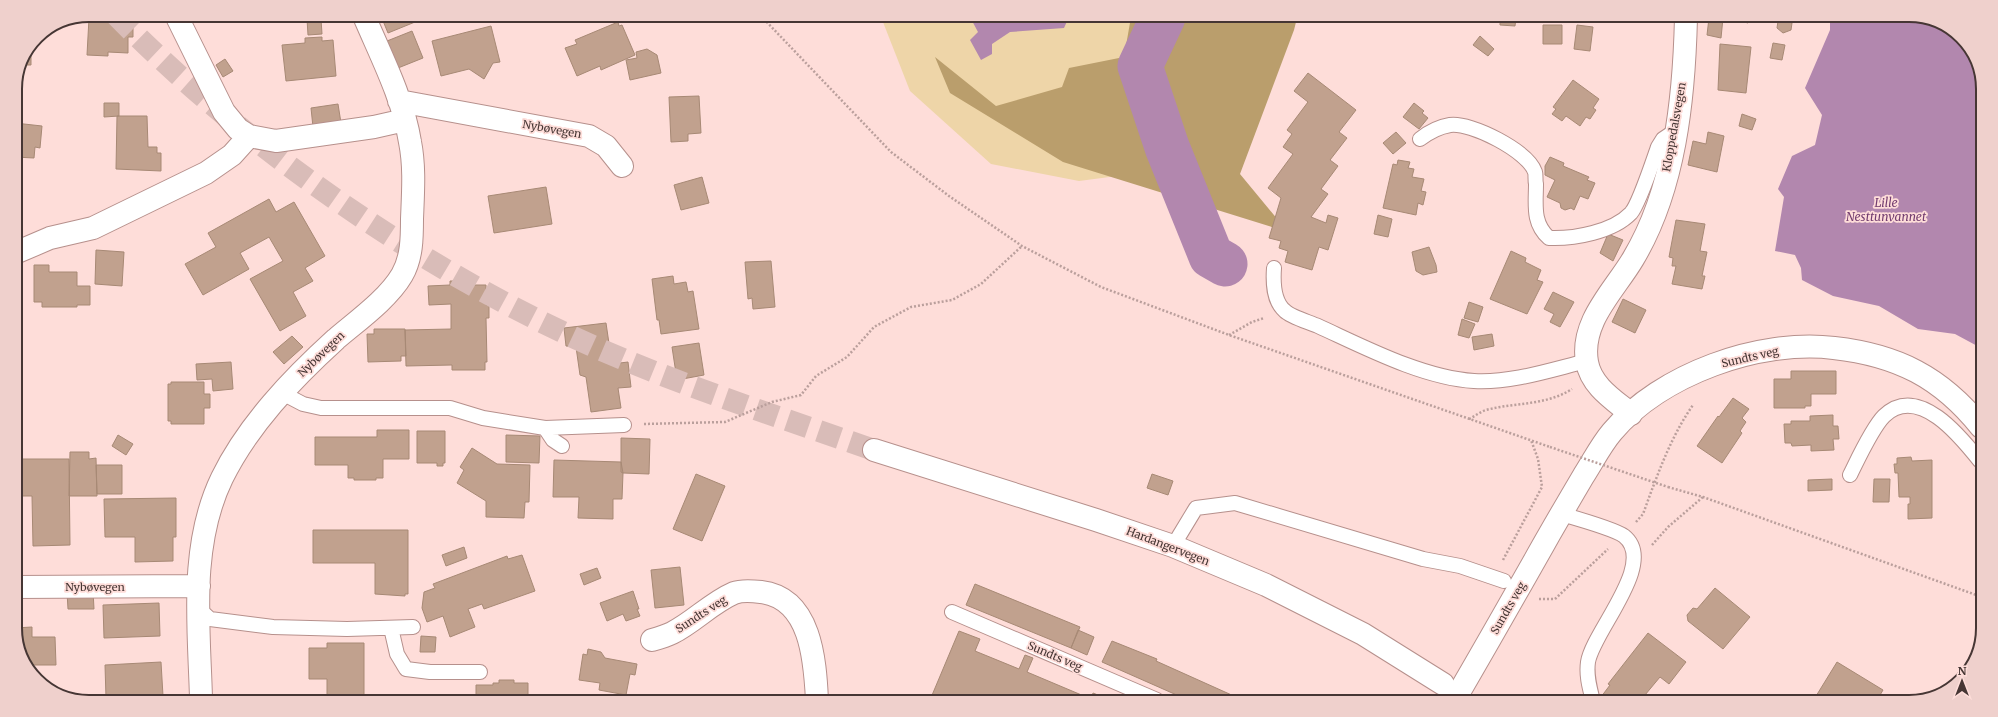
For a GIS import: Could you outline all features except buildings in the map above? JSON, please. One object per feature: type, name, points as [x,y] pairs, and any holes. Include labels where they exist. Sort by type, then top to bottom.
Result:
[{"type":"street","name":"Nybøvegen","points":[[179,22],[224,112],[238,129],[249,136],[276,141],[374,127],[402,111],[589,136],[606,146],[622,166]]},
{"type":"street","name":"Nybøvegen","points":[[201,695],[199,586],[202,550],[210,511],[222,479],[245,438],[282,393],[319,355],[392,289],[403,274],[409,258],[413,194],[413,164],[402,111],[366,22]]},
{"type":"street","name":"Kloppedalsvegen","points":[[1589,369],[1588,339],[1594,318],[1605,299],[1633,260],[1648,230],[1661,196],[1675,132],[1685,64],[1686,22]]},
{"type":"street","points":[[22,250],[50,238],[94,228],[206,173],[232,155],[249,136]]},
{"type":"street","name":"Sundts veg","points":[[1448,693],[1612,432],[1652,396],[1680,379],[1712,365],[1751,354],[1781,349],[1819,346],[1858,351],[1893,361],[1924,375],[1952,396],[1976,422]]},
{"type":"street","points":[[1589,369],[1604,390],[1631,414]]},
{"type":"street","name":"Hardangervegen","points":[[874,450],[1096,520],[1173,546],[1266,585],[1356,631],[1448,693]]},
{"type":"street","name":"Nybøvegen","points":[[22,587],[199,586]]},
{"type":"street","name":"Sundts veg","points":[[652,640],[672,633],[734,593],[749,591],[771,593],[792,606],[807,632],[815,662],[817,695]]},
{"type":"lane","points":[[1420,139],[1433,129],[1451,125],[1469,127],[1514,148],[1530,162],[1535,173],[1538,224],[1549,238],[1565,238],[1595,233],[1620,222],[1632,212],[1658,147],[1663,139],[1675,132]]},
{"type":"lane","points":[[1274,268],[1273,285],[1277,299],[1285,311],[1354,343],[1427,372],[1473,381],[1503,381],[1589,369]]},
{"type":"lane","points":[[282,393],[303,404],[321,408],[450,408],[483,418],[545,428],[624,425]]},
{"type":"lane","points":[[1850,475],[1862,451],[1884,416],[1900,406],[1917,406],[1939,416],[1968,445],[1976,456]]},
{"type":"lane","points":[[545,428],[553,440],[562,446]]},
{"type":"lane","points":[[1173,546],[1196,508],[1235,503],[1423,559],[1460,566],[1504,581]]},
{"type":"lane","points":[[1561,514],[1623,536],[1632,546],[1635,559],[1630,577],[1588,662],[1588,682],[1591,695]]},
{"type":"lane","points":[[199,609],[210,619],[273,627],[346,629],[413,627]]},
{"type":"lane","name":"Sundts veg","points":[[952,612],[1145,695]]},
{"type":"lane","points":[[391,628],[397,654],[406,669],[430,672],[480,672]]},
{"type":"path","points":[[767,22],[892,152],[949,196],[1022,246],[1101,287],[1229,335],[1550,447],[1668,487],[1703,497],[1976,595]]},
{"type":"path","points":[[624,425],[726,422],[772,402],[801,395],[816,376],[847,357],[874,327],[911,307],[952,300],[981,284],[1022,246]]},
{"type":"path","points":[[1229,335],[1252,322],[1285,311]]},
{"type":"path","points":[[1469,419],[1486,410],[1546,401],[1560,397],[1589,369]]},
{"type":"path","points":[[1504,581],[1501,564],[1542,487],[1538,459],[1530,440]]},
{"type":"path","points":[[1635,559],[1649,548],[1668,527],[1703,497]]},
{"type":"shaded area","points":[[883,22],[1232,22],[1201,165],[1079,181],[991,164],[910,91]]},
{"type":"shaded area","points":[[1130,22],[1296,22],[1240,174],[1288,232],[1063,162],[950,93],[935,57],[996,106],[1062,87],[1069,68],[1124,57]]},
{"type":"water","points":[[973,22],[1067,22],[1064,28],[1010,32],[992,44],[992,54],[981,60],[970,40],[978,32]]},
{"type":"water","name":"Lille Nesttunvannet","points":[[1830,22],[1922,23],[1950,36],[1962,48],[1967,56],[1975,76],[1976,85],[1976,345],[1955,334],[1918,329],[1879,306],[1833,296],[1802,280],[1801,268],[1795,255],[1775,251],[1784,197],[1778,189],[1792,156],[1815,145],[1822,115],[1805,88],[1830,30]]},
{"type":"waterway","points":[[1161,22],[1140,66],[1167,147],[1211,256],[1225,264]]},
{"type":"tunnel","points":[[123,22],[218,110],[274,154],[331,196],[391,236],[451,273],[513,307],[575,338],[649,370],[723,398],[874,450]]}]
